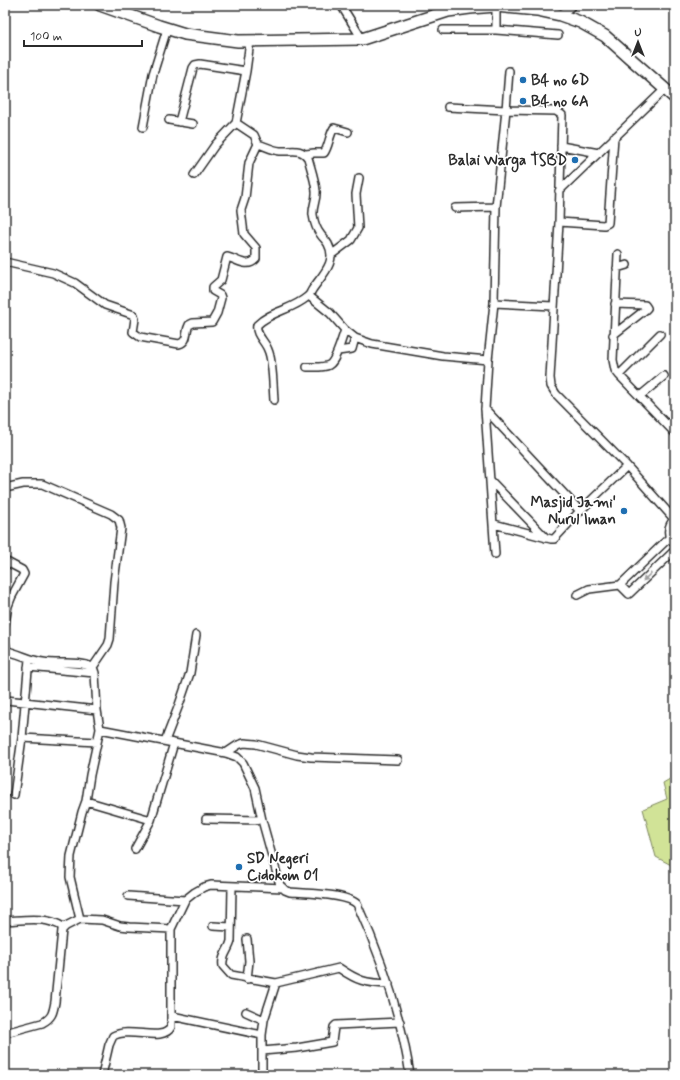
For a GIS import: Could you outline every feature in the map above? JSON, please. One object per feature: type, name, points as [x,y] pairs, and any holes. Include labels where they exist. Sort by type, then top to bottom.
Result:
[{"type":"main road","points":[[100,5],[185,34],[238,41],[362,40],[448,8],[496,6],[537,10],[560,15],[580,22],[605,36],[675,98]]},
{"type":"street","points":[[341,5],[362,40]]},
{"type":"street","points":[[560,15],[574,5]]},
{"type":"street","points":[[496,6],[496,30]]},
{"type":"street","points":[[143,127],[153,74],[167,29]]},
{"type":"street","points":[[443,30],[496,30],[558,35]]},
{"type":"street","points":[[194,175],[215,145],[236,123],[250,41]]},
{"type":"street","points":[[179,122],[195,65],[200,64],[246,71]]},
{"type":"street","points":[[495,554],[485,409],[494,302],[496,207],[509,71]]},
{"type":"street","points":[[559,191],[664,89]]},
{"type":"street","points":[[448,107],[556,111],[563,117],[559,222],[553,306],[551,386],[556,394],[627,466],[674,519],[668,531],[675,544]]},
{"type":"street","points":[[169,120],[193,124]]},
{"type":"street","points":[[5,262],[53,273],[75,283],[105,305],[134,315],[135,322],[133,332],[140,337],[179,344],[183,343],[186,338],[186,332],[189,325],[193,323],[212,322],[216,316],[221,298],[220,295],[213,291],[213,287],[222,280],[227,257],[245,263],[252,263],[256,259],[256,248],[244,234],[241,210],[246,195],[249,163],[258,144],[254,135],[236,123]]},
{"type":"street","points":[[258,144],[278,150],[298,150],[306,154],[324,153],[330,134],[334,128],[348,132]]},
{"type":"street","points":[[559,222],[604,226],[608,223],[614,137]]},
{"type":"street","points":[[561,146],[599,153]]},
{"type":"street","points":[[274,400],[270,356],[258,333],[257,325],[268,316],[297,304],[309,296],[325,274],[330,261],[330,248],[328,243],[321,236],[315,226],[313,210],[316,192],[310,164],[306,154]]},
{"type":"street","points":[[330,255],[351,240],[358,228],[356,194],[359,178]]},
{"type":"street","points":[[455,208],[496,207]]},
{"type":"street","points":[[618,254],[613,335],[613,363],[615,370],[675,433]]},
{"type":"street","points":[[617,268],[628,265]]},
{"type":"street","points":[[309,296],[330,313],[355,338],[372,344],[396,349],[443,356],[488,360]]},
{"type":"street","points":[[494,302],[553,306]]},
{"type":"street","points":[[613,335],[647,308],[645,304],[615,304]]},
{"type":"street","points":[[307,367],[328,366],[333,361],[338,351],[346,330]]},
{"type":"street","points":[[619,374],[660,334]]},
{"type":"street","points":[[338,351],[352,349],[355,338]]},
{"type":"street","points":[[640,396],[664,376]]},
{"type":"street","points":[[485,409],[580,511]]},
{"type":"street","points":[[668,425],[675,418]]},
{"type":"street","points":[[494,524],[554,539],[580,511],[627,466]]},
{"type":"street","points":[[491,481],[546,538]]},
{"type":"street","points":[[5,488],[23,484],[42,484],[111,514],[120,520],[121,528],[114,582],[110,639],[94,670],[100,730],[86,801],[71,856],[70,865],[70,878],[80,919]]},
{"type":"street","points":[[578,595],[589,589],[620,585],[670,537]]},
{"type":"street","points":[[620,585],[628,594],[631,593],[675,550]]},
{"type":"street","points":[[5,561],[22,570],[24,574],[12,596],[5,624]]},
{"type":"street","points":[[165,741],[190,673],[196,635]]},
{"type":"street","points":[[5,642],[6,652],[45,662],[83,664],[94,670]]},
{"type":"street","points":[[14,795],[22,738],[29,659]]},
{"type":"street","points":[[28,667],[94,670]]},
{"type":"street","points":[[6,700],[97,710]]},
{"type":"street","points":[[100,730],[226,753],[239,759],[245,767],[255,788],[278,881],[283,888],[290,892],[337,896],[355,901],[359,908],[389,984],[400,1022],[410,1075]]},
{"type":"street","points":[[22,738],[97,742]]},
{"type":"street","points":[[135,849],[151,820],[174,743]]},
{"type":"street","points":[[226,753],[244,743],[256,744],[297,755],[311,757],[398,760]]},
{"type":"street","points":[[86,801],[151,820]]},
{"type":"street","points":[[206,819],[262,820]]},
{"type":"street","points":[[102,1075],[109,1045],[113,1036],[125,1032],[162,1034],[169,1031],[171,1027],[171,928],[185,900],[204,887],[211,886],[283,888]]},
{"type":"street","points":[[232,886],[230,945],[223,957],[222,966],[231,975],[276,983],[338,968],[362,981],[389,984]]},
{"type":"street","points":[[128,896],[185,900]]},
{"type":"street","points":[[63,927],[80,919],[102,920],[120,926],[129,927],[171,928]]},
{"type":"street","points":[[5,921],[48,921],[63,927]]},
{"type":"street","points":[[213,926],[231,927]]},
{"type":"street","points":[[5,1033],[42,1023],[51,1017],[55,1002],[63,927]]},
{"type":"street","points":[[247,939],[249,961],[247,979]]},
{"type":"street","points":[[262,1075],[262,1035],[264,1020],[276,983]]},
{"type":"street","points":[[246,1012],[264,1020]]},
{"type":"street","points":[[172,1016],[262,1035]]},
{"type":"street","points":[[262,1051],[297,1048],[332,1042],[334,1028],[336,1025],[400,1022]]},
{"type":"green space","points":[[675,776],[675,867],[656,857],[643,809],[667,799],[663,783]]},
{"type":"place","name":"B4 no 6D","points":[[523,80]]},
{"type":"place","name":"B4 no 6A","points":[[523,101]]},
{"type":"place","name":"Balai Warga TSBD","points":[[575,160]]},
{"type":"place","name":"Masjid Jami' Nurul Iman","points":[[624,511]]},
{"type":"place","name":"SD Negeri Cidokom 01","points":[[239,867]]}]
